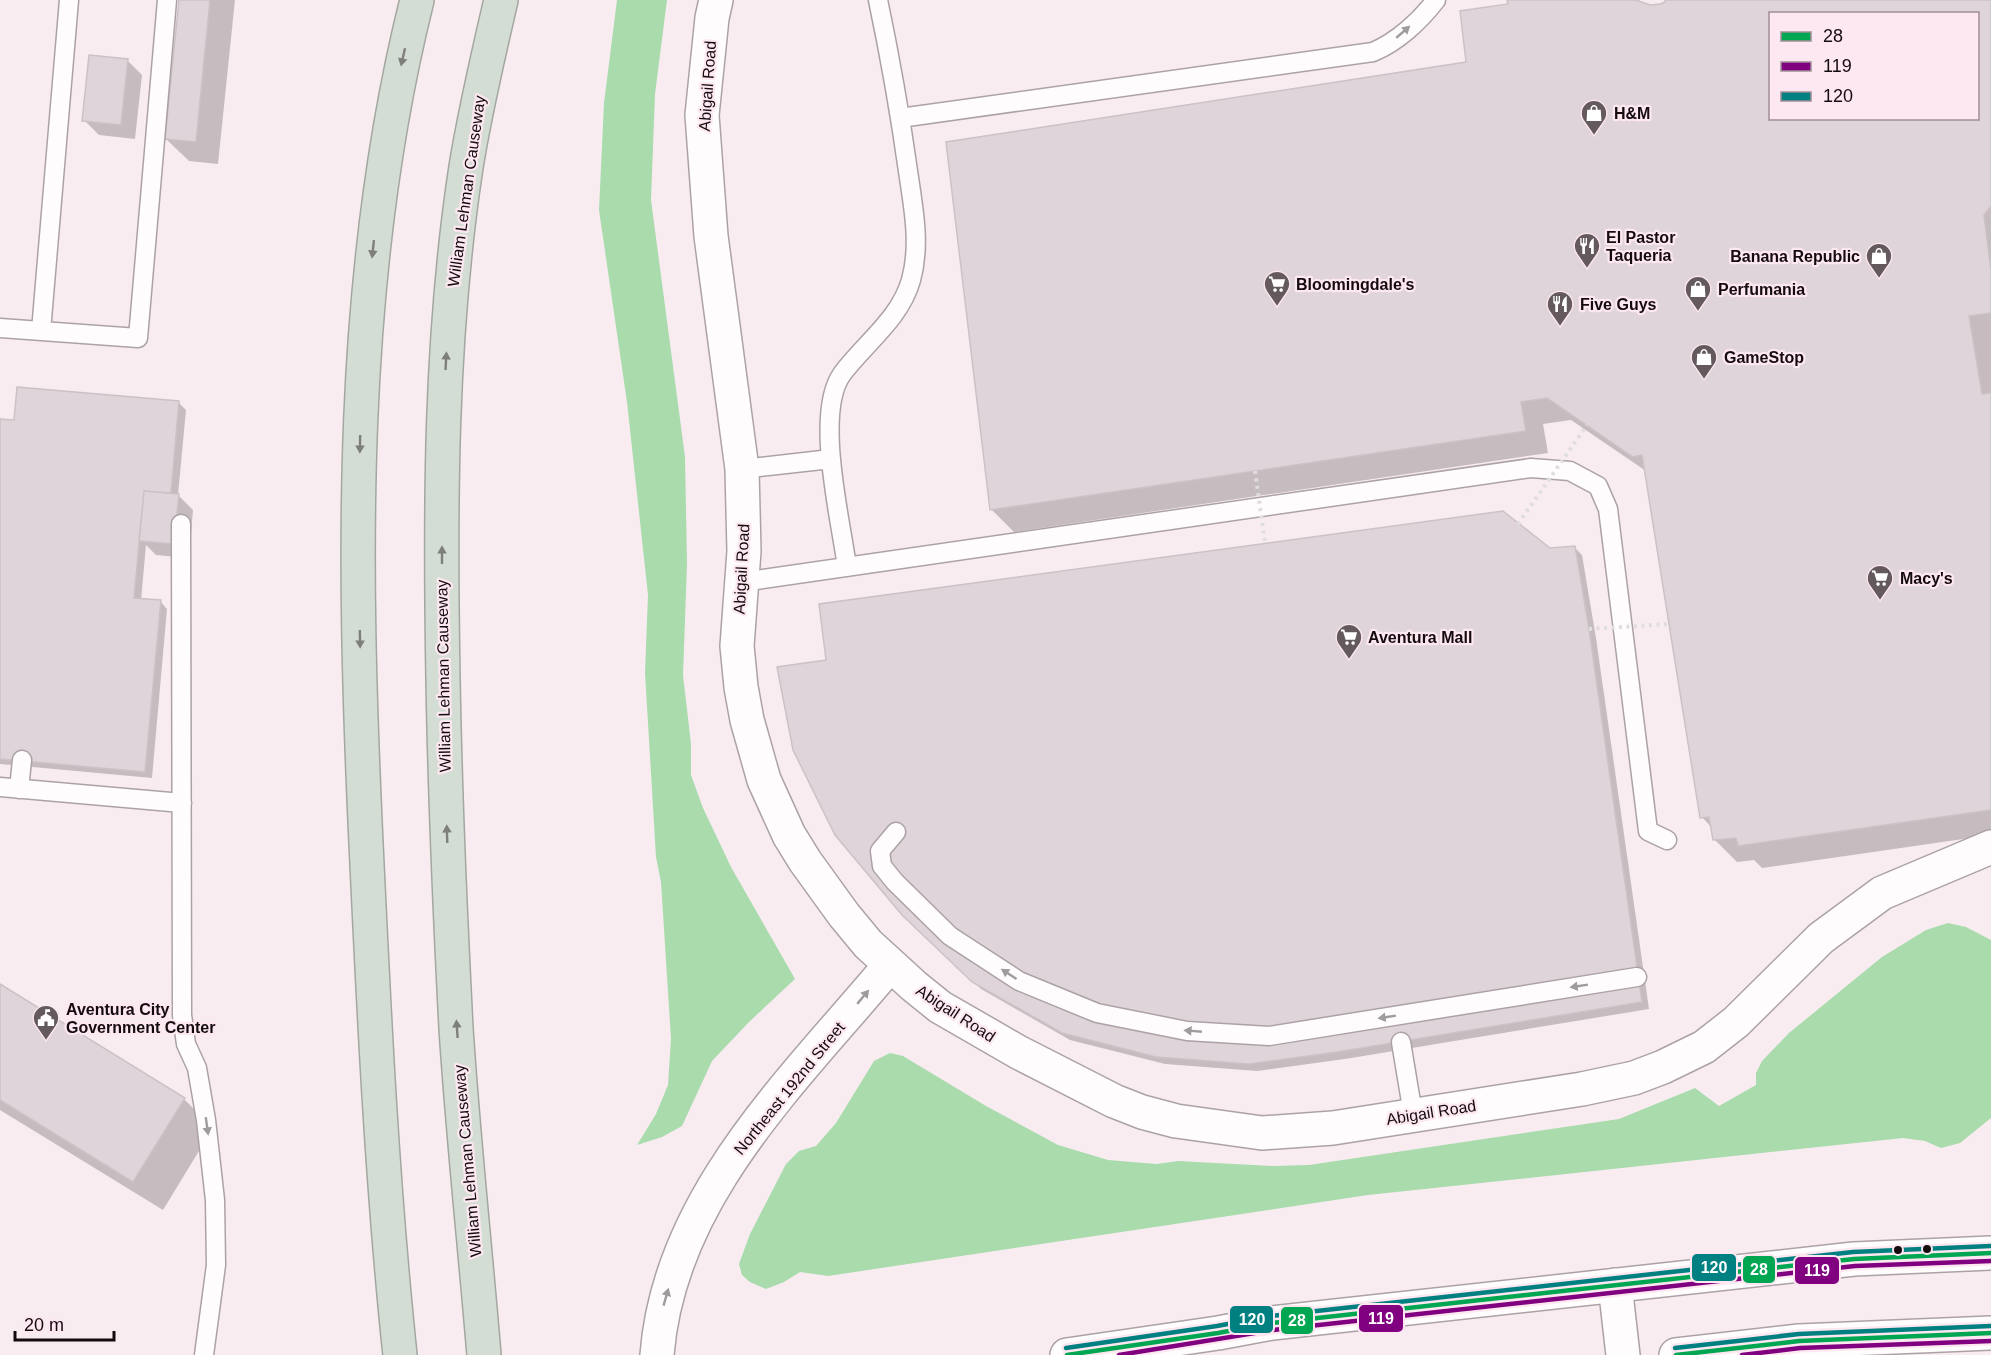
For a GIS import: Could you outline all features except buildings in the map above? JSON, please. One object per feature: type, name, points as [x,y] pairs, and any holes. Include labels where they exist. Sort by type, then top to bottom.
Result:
[{"type":"highway","points":[[400,1355],[375,1047],[363,784],[358,569],[359,468],[363,365],[380,191],[398,80],[417,0]]},
{"type":"highway","name":"William Lehman Causeway","points":[[484,1355],[458,1051],[448,856],[442,638],[442,455],[447,340],[459,226],[476,110],[501,0]]},
{"type":"street","name":"Abigail Road","points":[[716,0],[702,126],[711,236],[742,469],[744,552],[738,615],[738,666],[747,720],[764,780],[789,835],[805,861],[868,944],[940,1007],[982,1032],[1106,1097],[1153,1115],[1176,1121],[1262,1133],[1316,1130],[1635,1078],[1704,1047],[1736,1022],[1821,938],[1882,892],[1991,847]]},
{"type":"street","name":"Abigail Road","points":[[1914,878],[1991,872]]},
{"type":"street","name":"Northeast 192nd Street","points":[[657,1355],[664,1302],[679,1259],[707,1198],[750,1131],[890,965]]},
{"type":"street","points":[[1067,1355],[1108,1352],[1272,1323],[1615,1285],[1854,1259],[1991,1253]]},
{"type":"street","points":[[1615,1285],[1623,1355]]},
{"type":"street","points":[[1676,1355],[1799,1341],[1991,1333]]},
{"type":"lane","points":[[41,331],[69,0]]},
{"type":"lane","points":[[0,328],[138,338],[167,0]]},
{"type":"lane","points":[[847,567],[831,459],[830,407],[833,392],[839,377],[892,317],[905,296],[916,258],[916,233],[900,118],[878,0]]},
{"type":"lane","points":[[900,118],[1364,54],[1380,49],[1394,40],[1419,19],[1436,0]]},
{"type":"lane","points":[[742,469],[831,459]]},
{"type":"lane","points":[[742,582],[1531,468],[1570,471],[1598,486],[1608,509],[1648,831],[1667,840]]},
{"type":"lane","points":[[181,524],[182,1015],[186,1044],[197,1068],[212,1158],[217,1245],[204,1355]]},
{"type":"lane","points":[[19,789],[22,760]]},
{"type":"lane","points":[[0,787],[182,803]]},
{"type":"lane","points":[[896,832],[880,851],[882,866],[895,882],[950,936],[1019,981],[1097,1013],[1187,1031],[1269,1036],[1637,976]]},
{"type":"lane","points":[[1401,1042],[1413,1114]]},
{"type":"path","points":[[1518,524],[1587,425]]},
{"type":"path","points":[[1255,471],[1264,543]]},
{"type":"path","points":[[1589,629],[1669,624]]},
{"type":"shaded area","points":[[617,0],[667,0],[655,94],[651,200],[685,457],[687,564],[683,675],[691,744],[691,775],[703,808],[731,867],[795,979],[712,1061],[682,1126],[662,1137],[637,1145],[656,1114],[668,1085],[671,1039],[661,882],[656,857],[645,673],[648,595],[627,402],[599,210],[604,103]]},
{"type":"shaded area","points":[[1948,923],[1966,927],[1991,940],[1991,1118],[1960,1143],[1941,1148],[1925,1141],[1903,1138],[1368,1195],[828,1276],[800,1272],[766,1289],[750,1282],[742,1275],[739,1264],[750,1234],[786,1164],[799,1151],[816,1146],[836,1123],[874,1061],[890,1053],[903,1056],[986,1106],[1058,1145],[1108,1160],[1157,1164],[1178,1161],[1273,1166],[1309,1165],[1619,1119],[1695,1088],[1719,1106],[1756,1085],[1756,1073],[1762,1061],[1789,1033],[1882,957],[1926,930]]},
{"type":"transit line","name":"120","points":[[1066,1348],[1271,1316],[1853,1252],[1991,1246]]},
{"type":"transit line","name":"28","points":[[1067,1355],[1272,1323],[1854,1259],[1991,1253]]},
{"type":"transit line","name":"119","points":[[1119,1355],[1273,1330],[1855,1266],[1991,1261]]},
{"type":"transit line","name":"120","points":[[1675,1348],[1799,1334],[1991,1326]]},
{"type":"transit line","name":"28","points":[[1676,1355],[1799,1341],[1991,1333]]},
{"type":"transit line","name":"119","points":[[1742,1355],[1800,1348],[1991,1341]]},
{"type":"place","name":"H&M","points":[[1594,136]]},
{"type":"place","name":"El Pastor Taqueria","points":[[1587,269]]},
{"type":"place","name":"Banana Republic","points":[[1879,279]]},
{"type":"place","name":"Bloomingdale's","points":[[1277,307]]},
{"type":"place","name":"Perfumania","points":[[1698,312]]},
{"type":"place","name":"Five Guys","points":[[1560,327]]},
{"type":"place","name":"GameStop","points":[[1704,380]]},
{"type":"place","name":"Macy's","points":[[1880,601]]},
{"type":"place","name":"Aventura Mall","points":[[1349,660]]},
{"type":"place","name":"Aventura City Government Center","points":[[46,1041]]}]
